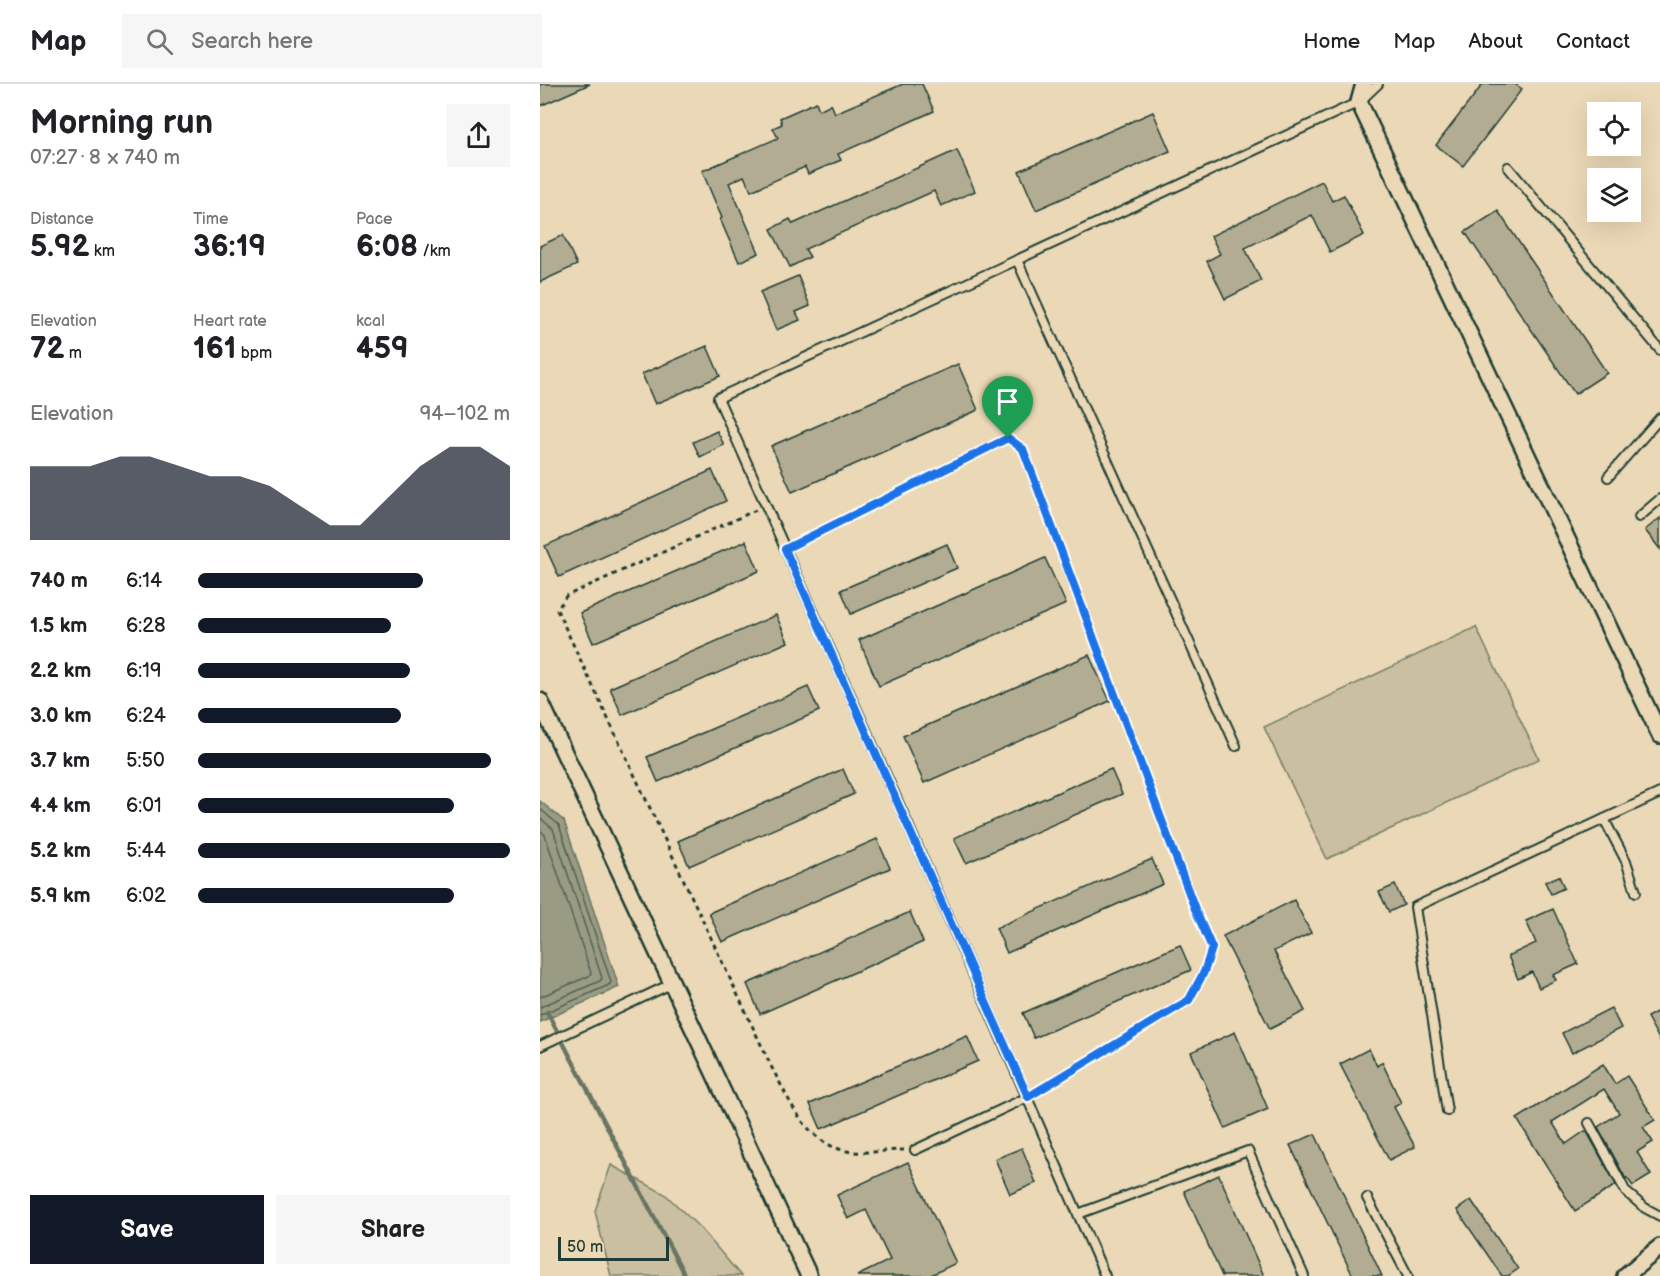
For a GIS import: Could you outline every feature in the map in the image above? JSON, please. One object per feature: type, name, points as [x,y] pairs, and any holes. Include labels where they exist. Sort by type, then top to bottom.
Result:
[{"type":"street","points":[[1364,84],[1359,102],[1660,735]]},
{"type":"street","points":[[540,701],[809,1276]]},
{"type":"street","points":[[1625,1276],[1660,1247]]},
{"type":"lane","points":[[1105,1276],[718,398],[1359,102],[1378,84]]},
{"type":"lane","points":[[1508,167],[1660,350]]},
{"type":"lane","points":[[1017,260],[1236,746]]},
{"type":"lane","points":[[1608,477],[1660,418]]},
{"type":"lane","points":[[1639,517],[1660,499]]},
{"type":"lane","points":[[1447,1111],[1415,907],[1660,793]]},
{"type":"lane","points":[[1604,819],[1626,861],[1636,891]]},
{"type":"lane","points":[[540,1046],[671,984]]},
{"type":"lane","points":[[915,1150],[1028,1097]]},
{"type":"lane","points":[[1589,1123],[1626,1192],[1645,1208],[1660,1216]]},
{"type":"lane","points":[[1078,1214],[1248,1151],[1304,1276]]},
{"type":"lane","points":[[1367,1198],[1408,1276]]},
{"type":"path","points":[[785,549],[1008,438],[1023,449],[1212,948],[1204,972],[1189,1000],[1028,1097]]},
{"type":"path","points":[[766,506],[566,596],[556,610],[772,1068],[802,1122],[825,1144],[845,1151],[915,1150]]},
{"type":"shaded area","points":[[1476,627],[1539,759],[1327,859],[1264,727]]},
{"type":"shaded area","points":[[611,1165],[665,1194],[702,1230],[741,1276],[611,1276],[595,1211]]},
{"type":"water","points":[[540,801],[564,821],[619,987],[540,1022]]},
{"type":"building","points":[[540,84],[590,84],[540,106]]},
{"type":"building","points":[[903,84],[922,84],[934,111],[838,154],[841,160],[808,174],[805,167],[751,191],[744,176],[729,183],[759,253],[739,262],[702,171],[778,138],[773,128],[782,124],[780,118],[816,102],[819,110],[831,104],[835,113]]},
{"type":"building","points":[[1483,84],[1515,84],[1522,89],[1463,166],[1436,145]]},
{"type":"building","points":[[1153,112],[1170,151],[1036,210],[1019,171]]},
{"type":"building","points":[[957,150],[975,191],[941,206],[934,191],[805,249],[810,257],[790,267],[771,229],[790,219],[793,224]]},
{"type":"building","points":[[1322,181],[1332,201],[1344,195],[1364,235],[1330,252],[1312,215],[1245,248],[1261,281],[1225,299],[1207,261],[1220,254],[1211,236]]},
{"type":"building","points":[[1498,211],[1607,373],[1575,394],[1465,232]]},
{"type":"building","points":[[563,235],[577,265],[540,282],[540,246]]},
{"type":"building","points":[[798,276],[810,306],[796,312],[800,320],[776,330],[760,292]]},
{"type":"building","points":[[707,346],[720,376],[655,404],[642,374]]},
{"type":"building","points":[[958,364],[978,410],[792,492],[771,446]]},
{"type":"building","points":[[717,431],[724,445],[700,457],[693,442]]},
{"type":"building","points":[[712,470],[726,501],[559,577],[545,546]]},
{"type":"building","points":[[1660,518],[1660,549],[1645,530]]},
{"type":"building","points":[[746,541],[759,571],[593,643],[580,613]]},
{"type":"building","points":[[947,544],[957,568],[851,614],[841,590]]},
{"type":"building","points":[[1045,558],[1066,604],[879,686],[859,640]]},
{"type":"building","points":[[776,615],[788,642],[622,715],[610,688]]},
{"type":"building","points":[[1089,655],[1110,701],[924,783],[903,736]]},
{"type":"building","points":[[808,687],[819,711],[658,782],[647,757]]},
{"type":"building","points":[[843,769],[854,794],[689,866],[678,841]]},
{"type":"building","points":[[1111,769],[1122,794],[966,863],[954,838]]},
{"type":"building","points":[[877,839],[890,868],[722,942],[709,913]]},
{"type":"building","points":[[1152,859],[1163,884],[1007,953],[996,928]]},
{"type":"building","points":[[1559,876],[1564,888],[1551,894],[1545,882]]},
{"type":"building","points":[[1395,885],[1404,905],[1389,912],[1379,892]]},
{"type":"building","points":[[1294,900],[1311,933],[1274,951],[1305,1011],[1270,1029],[1223,936]]},
{"type":"building","points":[[1553,909],[1578,964],[1553,975],[1556,980],[1539,988],[1532,972],[1518,979],[1508,956],[1536,943],[1526,921]]},
{"type":"building","points":[[910,912],[923,942],[760,1014],[747,984]]},
{"type":"building","points":[[1180,945],[1191,970],[1034,1038],[1023,1013]]},
{"type":"building","points":[[1611,1008],[1621,1028],[1572,1053],[1562,1033]]},
{"type":"building","points":[[1660,1010],[1660,1041],[1647,1017]]},
{"type":"building","points":[[1235,1032],[1268,1109],[1225,1128],[1191,1052]]},
{"type":"building","points":[[967,1036],[978,1061],[821,1129],[810,1104]]},
{"type":"building","points":[[1369,1049],[1377,1066],[1382,1062],[1401,1103],[1394,1107],[1415,1147],[1389,1160],[1340,1064]]},
{"type":"building","points":[[1603,1064],[1615,1084],[1627,1076],[1655,1120],[1643,1127],[1653,1142],[1637,1152],[1651,1175],[1633,1186],[1626,1179],[1598,1127],[1619,1113],[1604,1089],[1552,1122],[1566,1144],[1585,1131],[1616,1185],[1575,1211],[1517,1119]]},
{"type":"building","points":[[1315,1134],[1382,1276],[1353,1276],[1290,1145]]},
{"type":"building","points":[[1022,1148],[1036,1183],[1010,1194],[995,1159]]},
{"type":"building","points":[[908,1162],[956,1263],[929,1276],[857,1276],[890,1260],[866,1210],[848,1219],[837,1195]]},
{"type":"building","points":[[1219,1175],[1264,1276],[1222,1276],[1184,1191]]},
{"type":"building","points":[[1471,1200],[1518,1269],[1508,1276],[1502,1276],[1457,1210]]},
{"type":"waterway","points":[[547,1012],[685,1276]]},
{"type":"route","points":[[1008,438],[1023,449],[1195,909],[1212,948],[1204,972],[1189,1000],[1028,1097],[785,549],[1008,438]]}]
